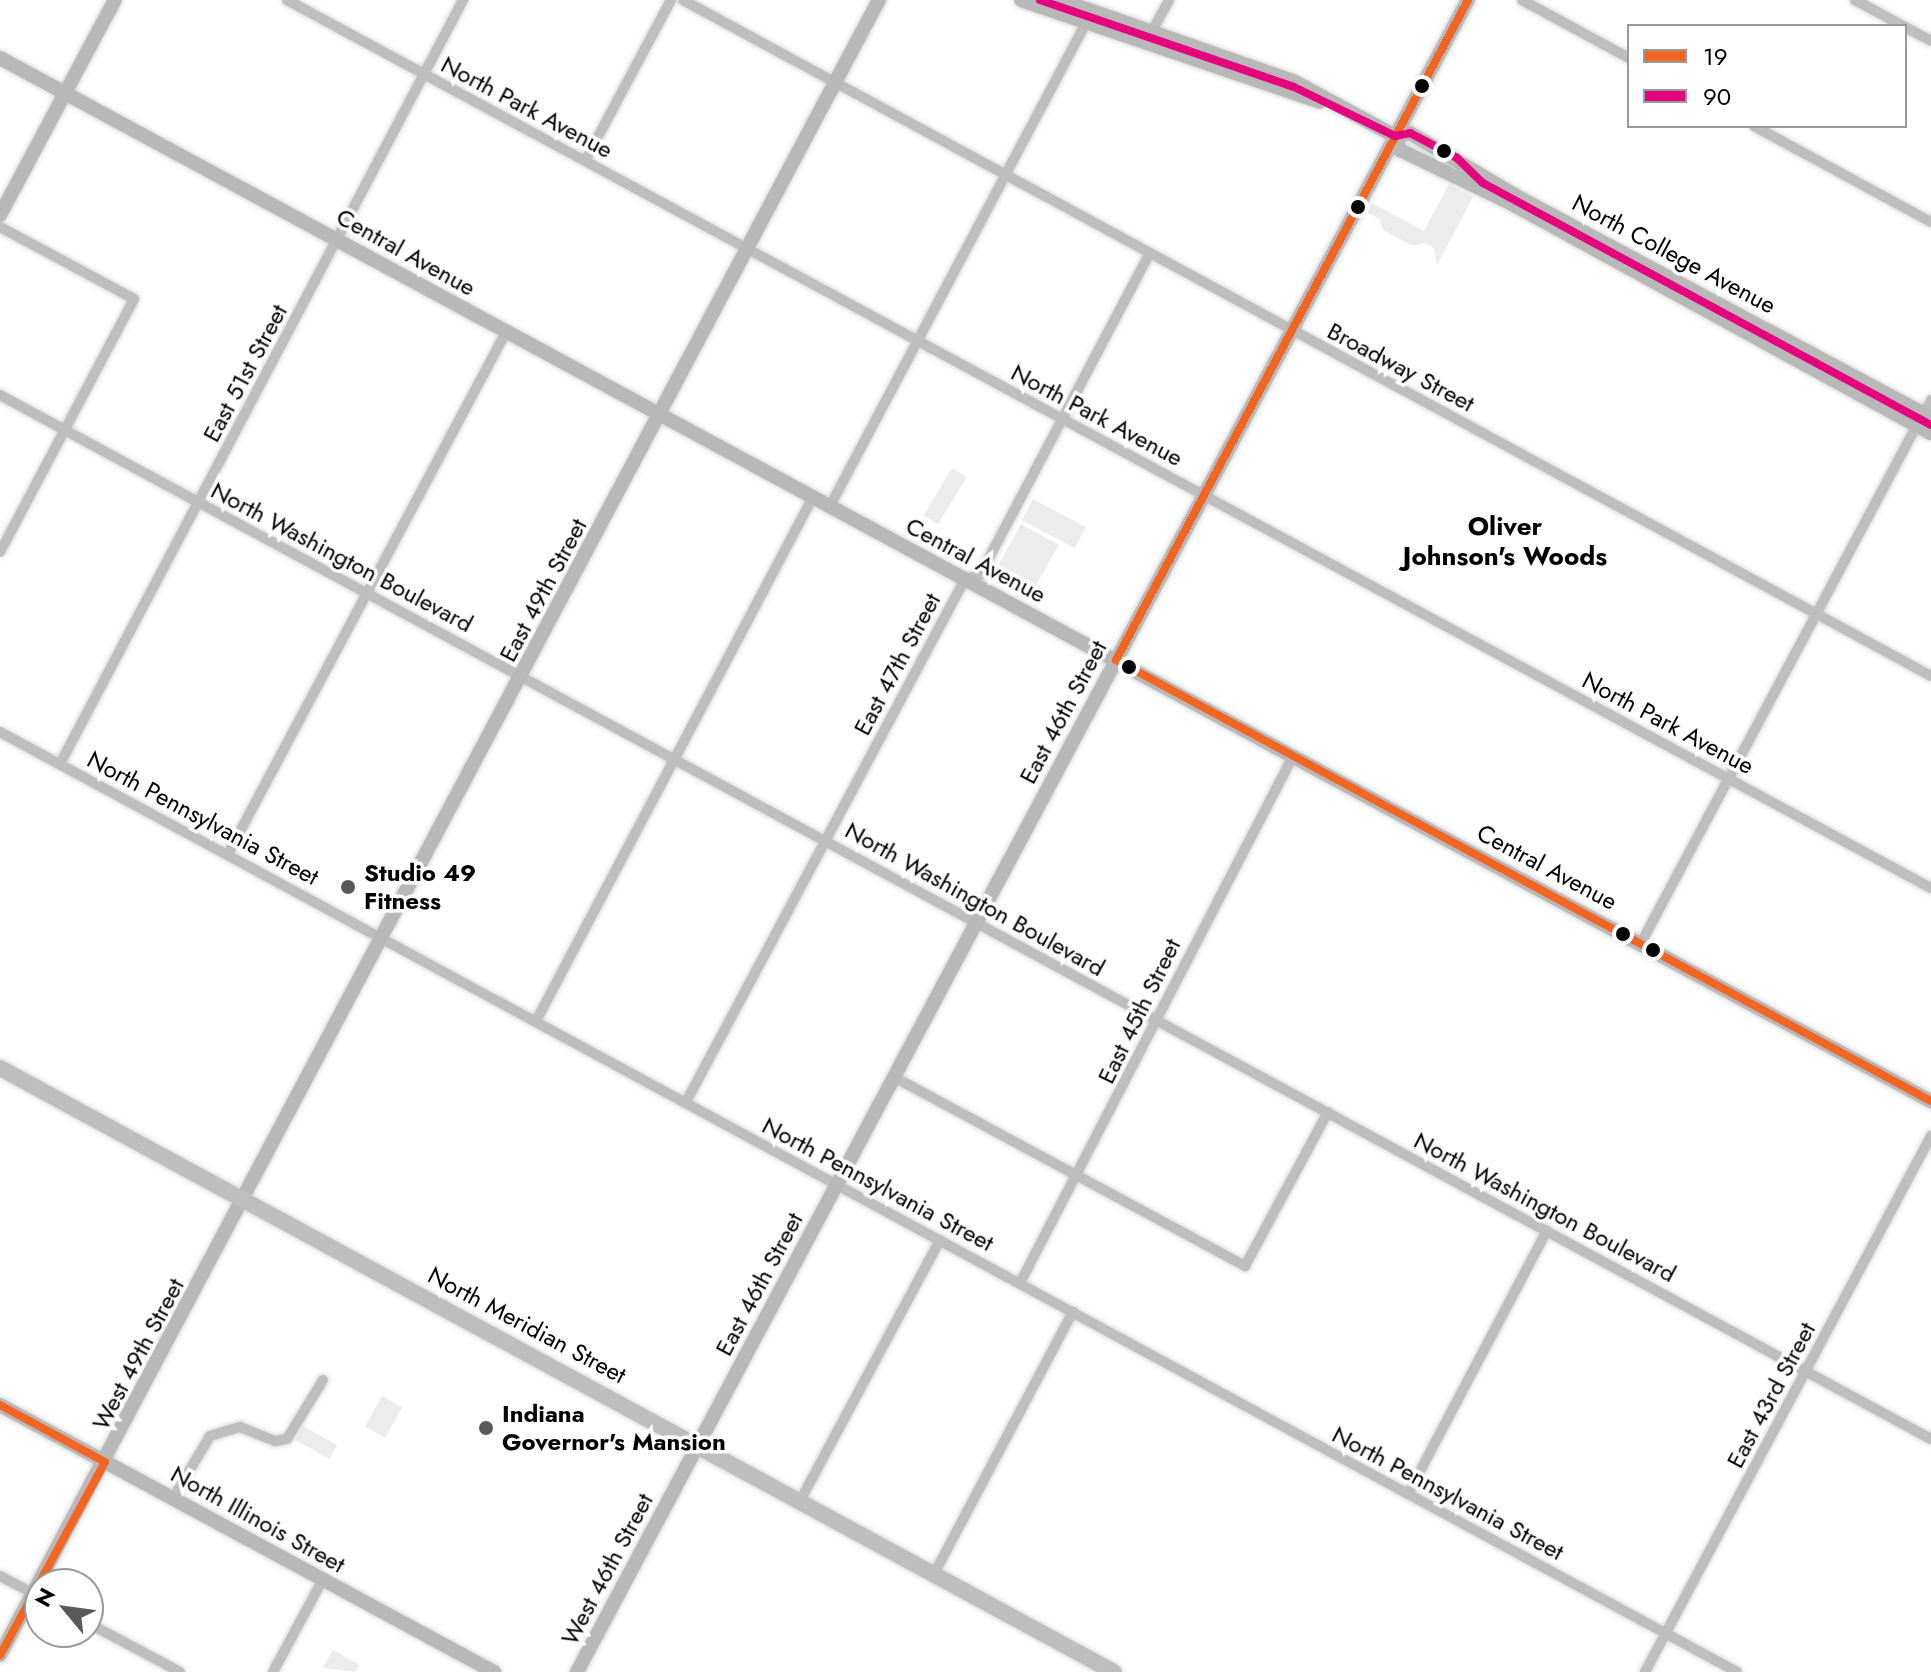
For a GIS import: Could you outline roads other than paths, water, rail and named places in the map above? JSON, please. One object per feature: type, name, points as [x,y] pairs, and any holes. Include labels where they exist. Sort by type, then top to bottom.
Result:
[{"type":"main road","points":[[0,215],[115,0]]},
{"type":"main road","name":"East 49th Street","points":[[245,1200],[879,0]]},
{"type":"main road","name":"North College Avenue","points":[[1021,0],[1338,108]]},
{"type":"main road","name":"North College Avenue","points":[[1061,0],[1295,82],[1338,108],[1395,136],[1410,133],[1516,196],[1926,423]]},
{"type":"main road","name":"East 46th Street","points":[[697,1445],[1468,0]]},
{"type":"main road","name":"Central Avenue","points":[[0,58],[1931,1101]]},
{"type":"main road","name":"North Meridian Street","points":[[0,1068],[1112,1672]]},
{"type":"main road","name":"West 49th Street","points":[[51,1568],[245,1200]]},
{"type":"main road","name":"North Illinois Street","points":[[0,1405],[494,1672]]},
{"type":"main road","name":"West 46th Street","points":[[577,1672],[697,1445]]},
{"type":"main road","name":"West 49th Street","points":[[0,1655],[24,1616]]},
{"type":"street","name":"North Park Avenue","points":[[287,0],[1931,888]]},
{"type":"street","name":"East 51st Street","points":[[60,764],[463,0]]},
{"type":"street","points":[[585,161],[671,0]]},
{"type":"street","name":"Broadway Street","points":[[683,0],[1931,676]]},
{"type":"street","points":[[1152,31],[1169,0]]},
{"type":"street","points":[[1522,0],[1627,57]]},
{"type":"street","points":[[1855,0],[1900,24]]},
{"type":"street","points":[[830,506],[1086,23]]},
{"type":"street","points":[[1907,28],[1931,41]]},
{"type":"street","points":[[1758,128],[1931,222]]},
{"type":"street","points":[[0,227],[134,299],[0,552]]},
{"type":"street","name":"East 47th Street","points":[[686,1102],[965,579],[980,575],[1150,253]]},
{"type":"street","points":[[228,854],[506,332]]},
{"type":"street","name":"North Washington Boulevard","points":[[0,395],[1931,1439]]},
{"type":"street","points":[[1641,943],[1816,614],[1926,423],[1931,400]]},
{"type":"street","points":[[536,1021],[813,497]]},
{"type":"street","name":"North Pennsylvania Street","points":[[0,732],[1737,1672]]},
{"type":"street","name":"East 45th Street","points":[[1020,1283],[1157,1021],[1159,1009],[1293,756]]},
{"type":"street","points":[[894,1077],[1245,1266],[1328,1112]]},
{"type":"street","name":"East 43rd Street","points":[[1645,1672],[1931,1136]]},
{"type":"street","points":[[1408,1494],[1547,1230]]},
{"type":"street","points":[[800,1501],[940,1240]]},
{"type":"street","points":[[934,1574],[1073,1312]]},
{"type":"street","points":[[173,1498],[210,1436],[240,1427],[275,1441],[287,1439],[323,1380]]},
{"type":"street","points":[[0,1576],[24,1588]]},
{"type":"street","points":[[273,1672],[323,1579]]},
{"type":"street","points":[[104,1632],[180,1672]]},
{"type":"place","name":"Studio 49 Fitness","points":[[348,887]]},
{"type":"place","name":"Indiana Governor's Mansion","points":[[486,1428]]},
{"type":"district","name":"Oliver Johnson's Woods","points":[[1505,542]]}]
